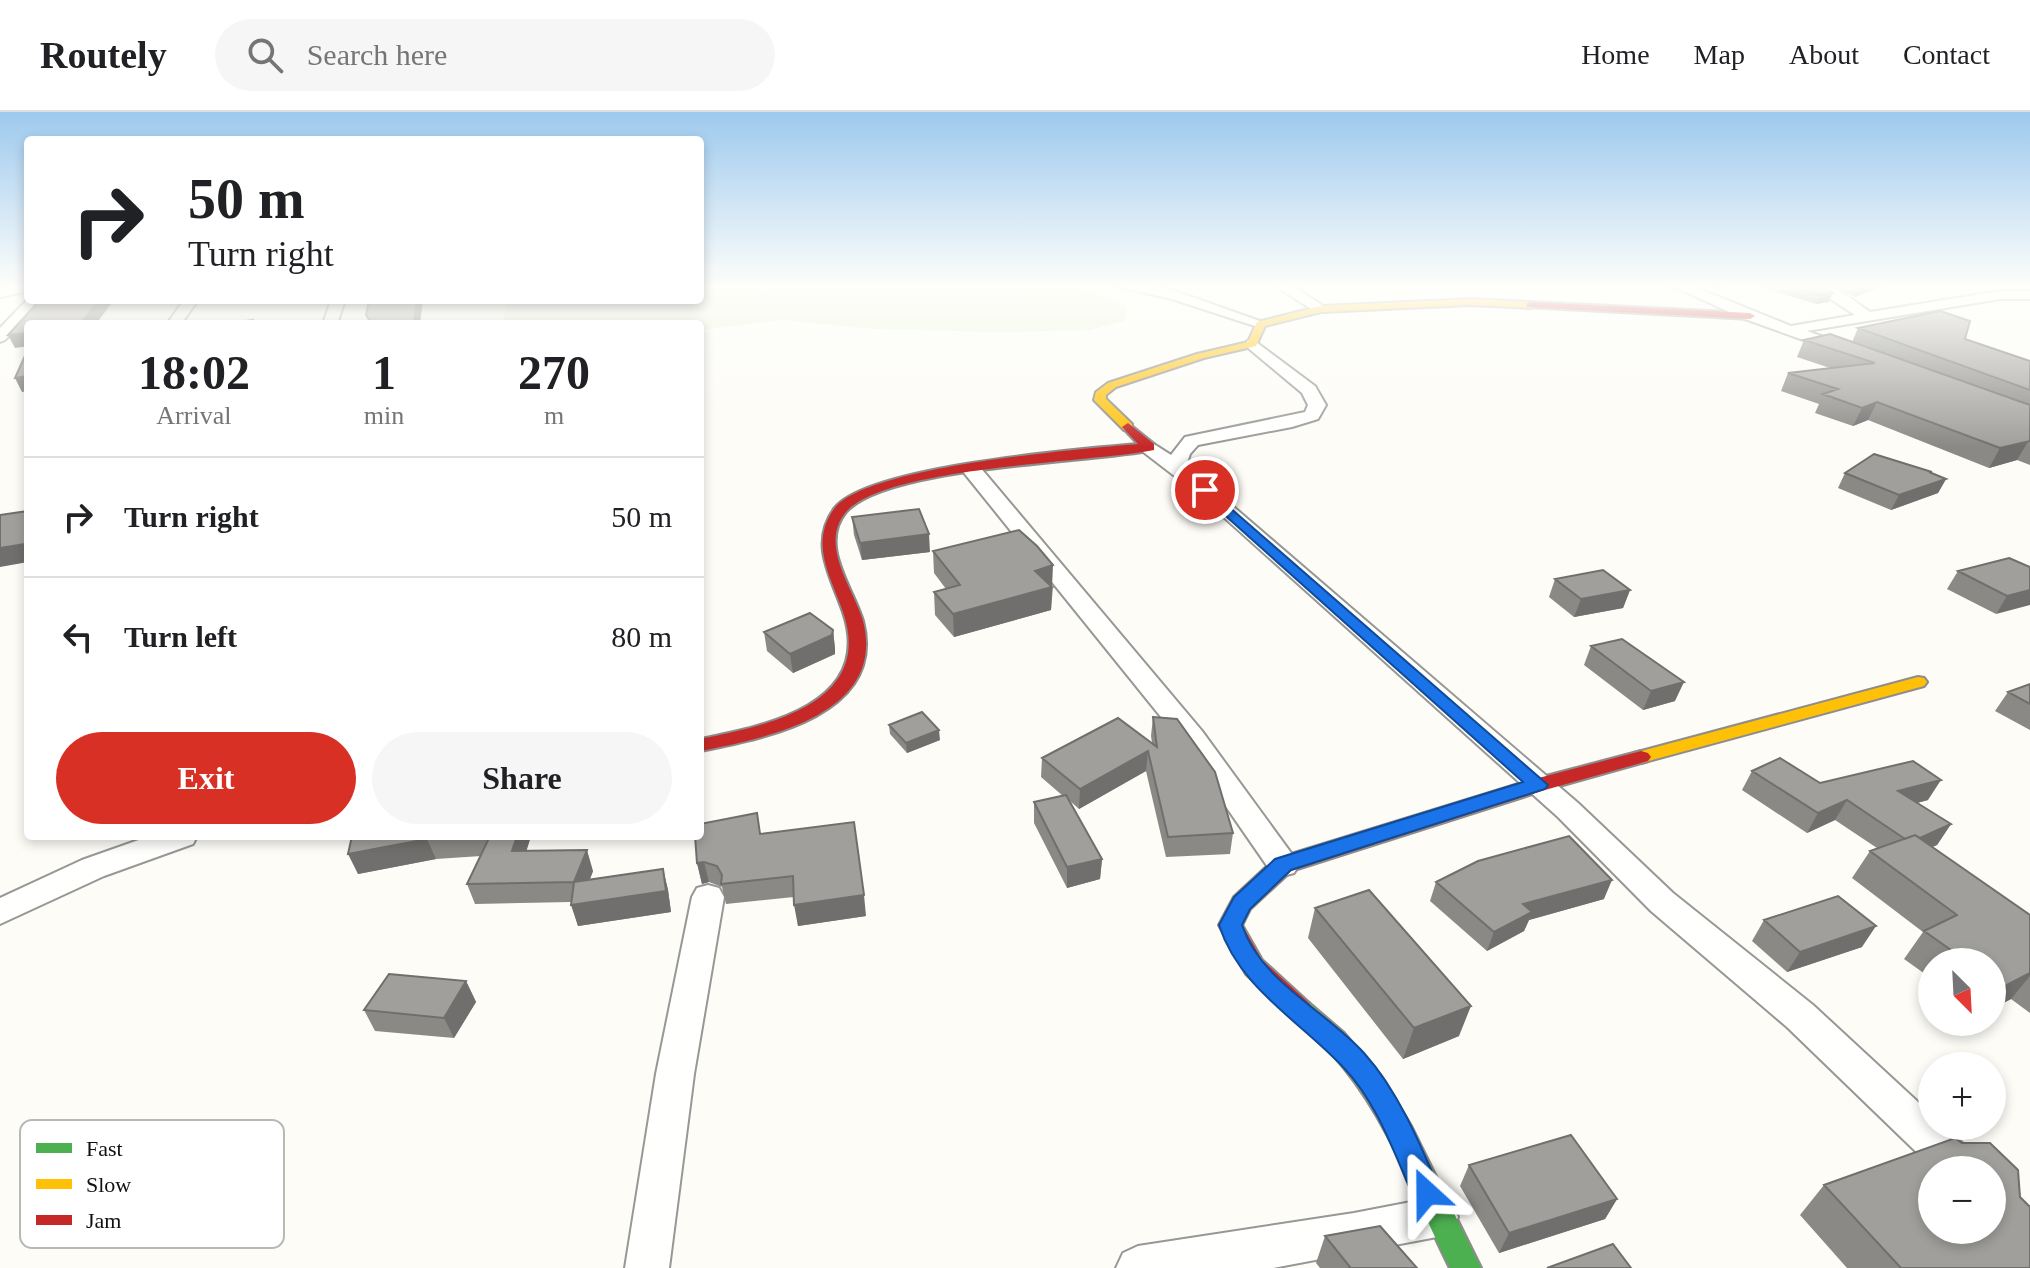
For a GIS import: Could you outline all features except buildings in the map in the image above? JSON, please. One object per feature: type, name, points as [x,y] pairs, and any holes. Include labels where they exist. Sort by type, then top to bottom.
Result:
[{"type":"street","points":[[1252,344],[1254,339]]},
{"type":"street","points":[[1817,339],[1866,358]]},
{"type":"street","points":[[1252,344],[1201,356],[1105,389],[1100,400],[1149,447],[1205,490],[1538,785],[1662,902],[1800,1016],[1948,1156]]},
{"type":"street","points":[[1176,468],[1181,452],[1192,441],[1292,422],[1312,415],[1317,405],[1309,390],[1252,344]]},
{"type":"street","points":[[704,744],[762,734],[816,711],[848,685],[861,653],[855,623],[826,557],[829,537],[844,504],[865,493],[1061,453],[1149,447]]},
{"type":"street","points":[[972,470],[1192,737],[1283,865]]},
{"type":"street","points":[[1466,1268],[1437,1217],[1385,1105],[1355,1061],[1276,991],[1238,949],[1230,925],[1242,903],[1283,865],[1538,785],[1918,682]]},
{"type":"street","points":[[0,912],[93,868],[171,840]]},
{"type":"street","points":[[647,1268],[675,1074],[708,897]]},
{"type":"street","points":[[1138,1268],[1354,1234],[1437,1217]]},
{"type":"traffic: fast","points":[[1300,1010],[1341,1047],[1372,1084],[1402,1135],[1466,1268]]},
{"type":"traffic: slow","points":[[1128,427],[1100,400],[1100,394],[1112,385],[1201,356],[1252,344],[1254,339]]},
{"type":"traffic: slow","points":[[1641,757],[1918,682]]},
{"type":"traffic: jam","points":[[704,744],[754,733],[810,712],[833,697],[850,678],[858,653],[855,623],[829,552],[829,538],[841,509],[860,496],[937,474],[1149,447],[1128,427]]},
{"type":"traffic: jam","points":[[1300,1010],[1254,967],[1230,925],[1242,903],[1283,865],[1538,785],[1641,757]]},
{"type":"route","points":[[1205,490],[1538,785],[1283,865],[1242,903],[1230,925],[1238,949],[1276,991],[1355,1061],[1385,1105],[1427,1193]]}]
